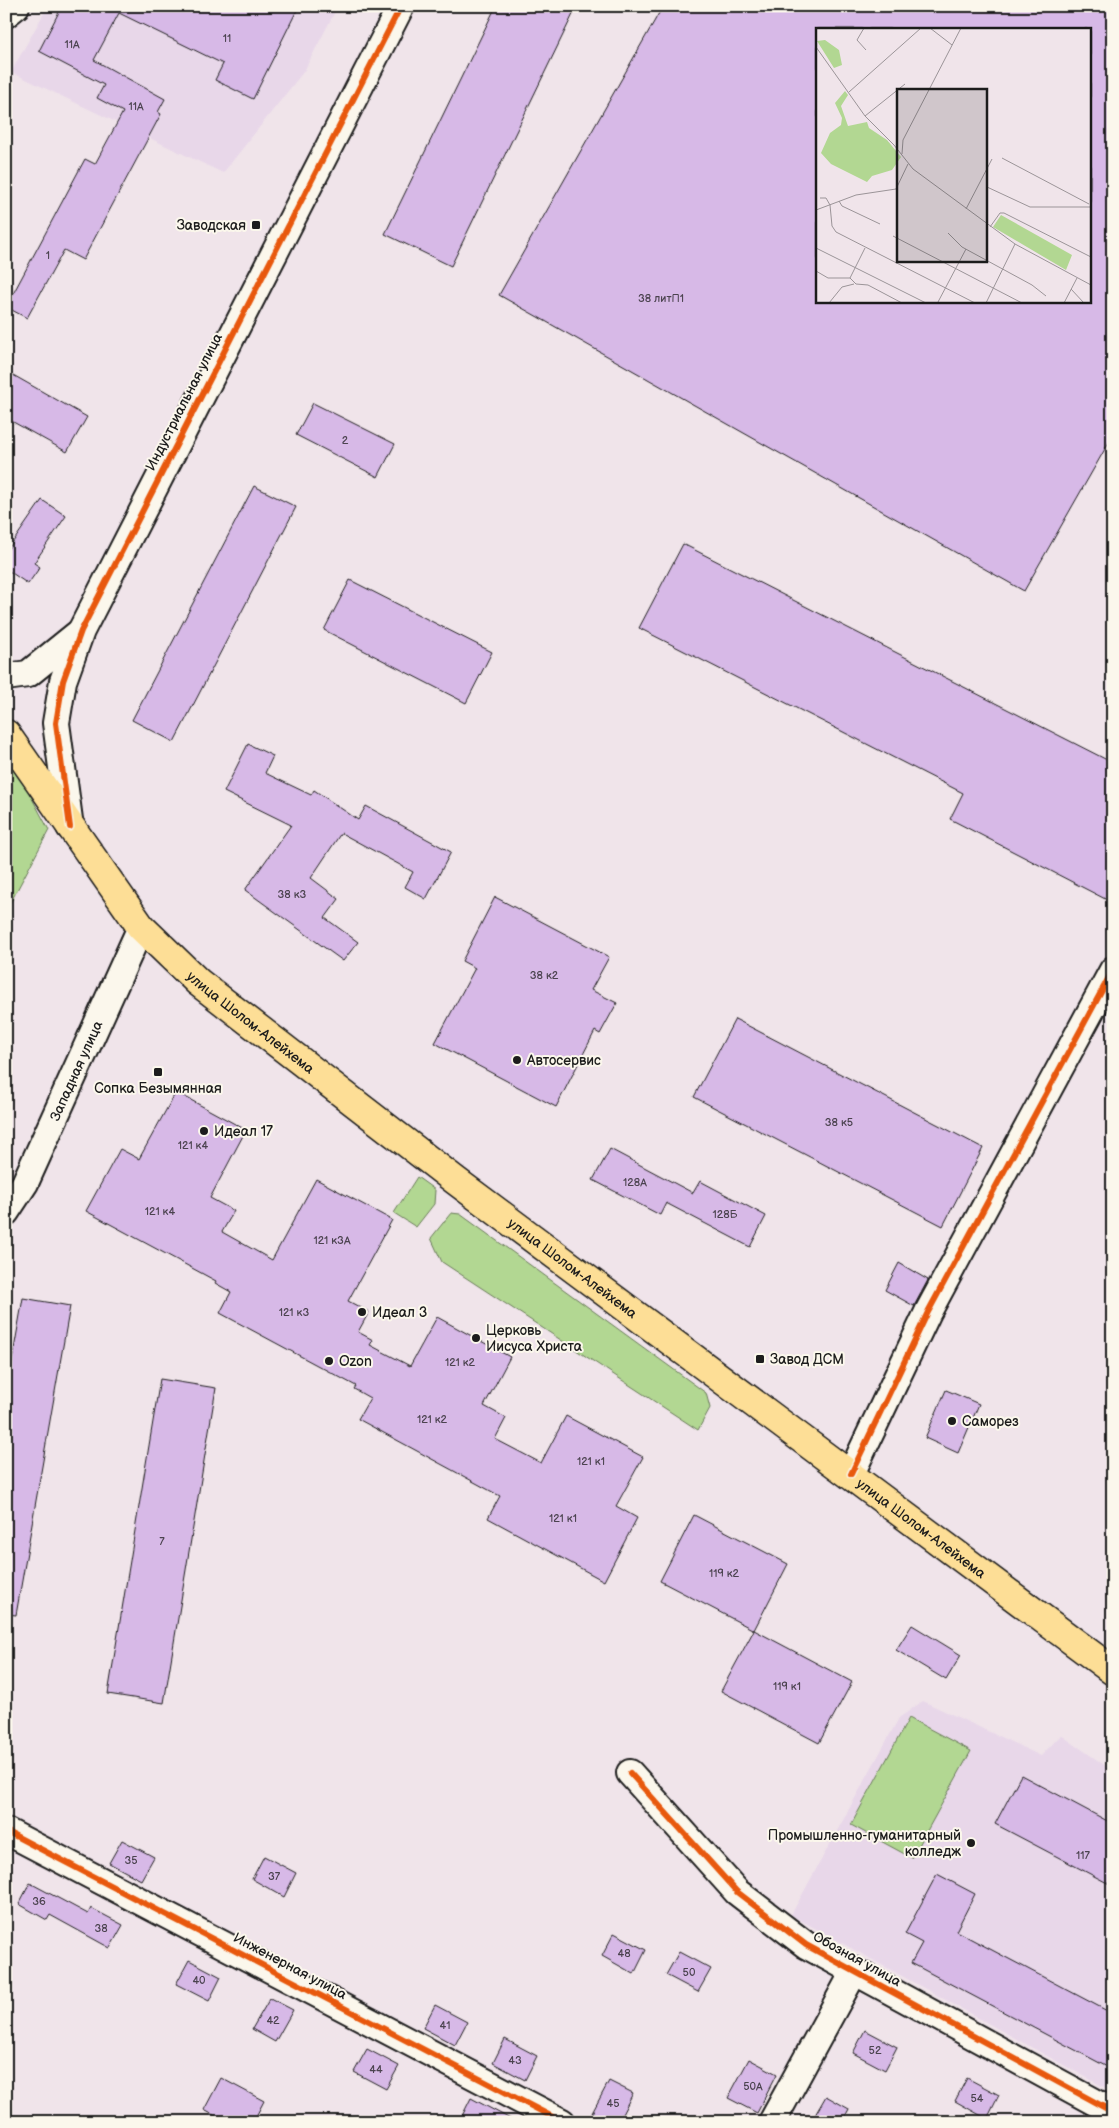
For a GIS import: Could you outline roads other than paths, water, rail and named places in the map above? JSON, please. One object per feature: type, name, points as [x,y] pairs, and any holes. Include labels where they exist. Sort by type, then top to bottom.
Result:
[{"type":"main road","name":"улица Шолом-Алейхема","points":[[6,734],[141,927],[198,982],[448,1175],[1113,1671]]},
{"type":"street","points":[[6,14],[16,6]]},
{"type":"street","name":"Индустриальная улица","points":[[70,827],[56,723],[63,681],[81,631],[401,6]]},
{"type":"street","points":[[6,677],[28,674],[81,631]]},
{"type":"street","name":"Западная улица","points":[[6,1212],[25,1183],[141,927]]},
{"type":"street","points":[[851,1474],[928,1312],[1113,970]]},
{"type":"street","name":"Обозная улица","points":[[630,1773],[737,1892],[806,1945],[1113,2112]]},
{"type":"street","name":"Инженерная улица","points":[[6,1831],[562,2122]]},
{"type":"street","points":[[772,2122],[854,1972]]},
{"type":"place","name":"Заводская","points":[[256,225]]},
{"type":"place","name":"Автосервис","points":[[517,1060]]},
{"type":"place","name":"Сопка Безымянная","points":[[158,1072]]},
{"type":"place","name":"Идеал 17","points":[[204,1131]]},
{"type":"place","name":"Идеал 3","points":[[362,1312]]},
{"type":"place","name":"Церковь Иисуса Христа","points":[[476,1338]]},
{"type":"place","name":"Завод ДСМ","points":[[760,1359]]},
{"type":"place","name":"Ozon","points":[[329,1361]]},
{"type":"place","name":"Саморез","points":[[952,1421]]},
{"type":"place","name":"Промышленно-гуманитарный колледж","points":[[971,1843]]}]
